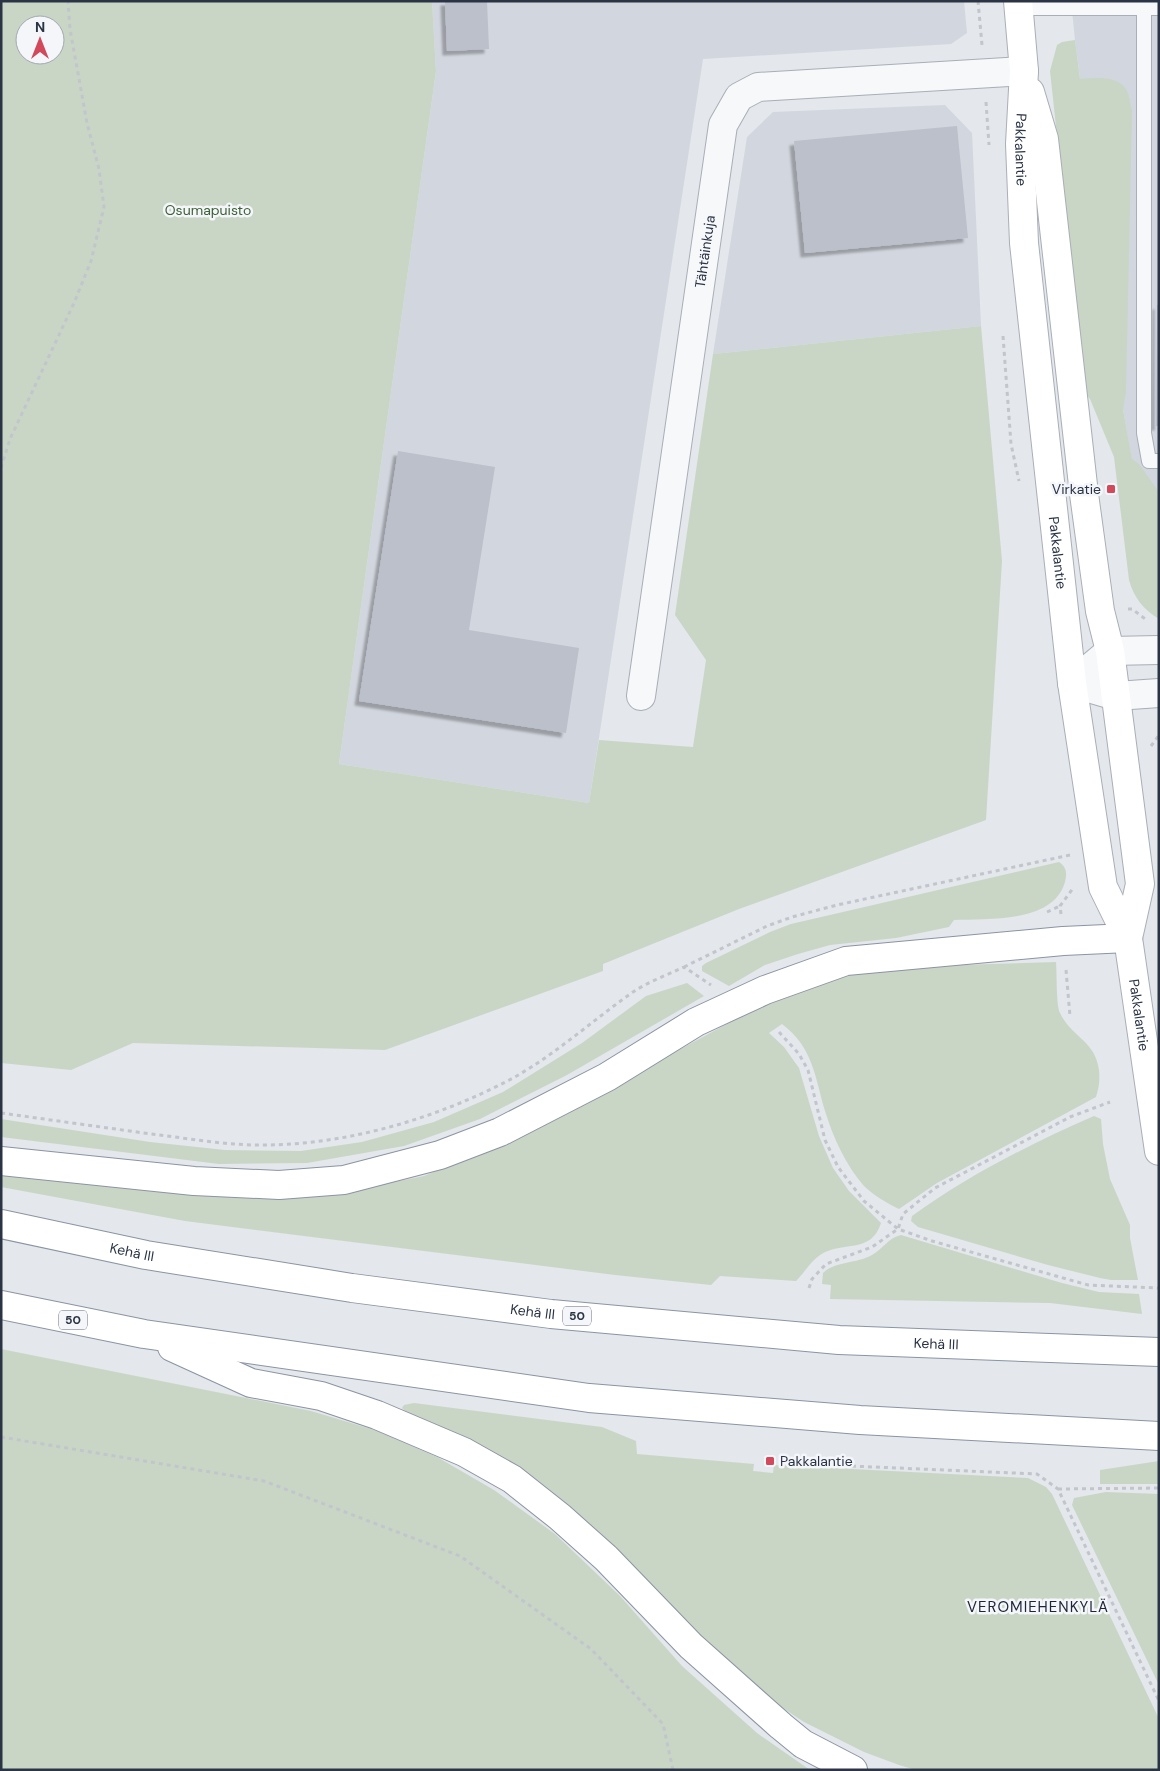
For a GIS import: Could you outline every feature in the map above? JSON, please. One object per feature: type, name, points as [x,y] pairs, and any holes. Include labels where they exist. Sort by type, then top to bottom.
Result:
[{"type":"main road","name":"Pakkalantie","points":[[1018,5],[1024,71],[1020,144],[1024,243],[1072,683],[1103,887],[1128,938],[1159,1151]]},
{"type":"main road","name":"Pakkalantie","points":[[1024,71],[1044,139],[1084,494],[1100,610],[1110,652],[1140,884],[1128,938]]},
{"type":"main road","points":[[1,1161],[194,1182],[279,1185],[344,1180],[440,1155],[500,1132],[607,1076],[696,1022],[765,990],[846,962],[1063,941],[1128,938]]},
{"type":"main road","name":"Kehä III","points":[[1,1224],[156,1257],[352,1288],[551,1314],[839,1340],[1159,1352]]},
{"type":"main road","name":"50","points":[[1,1306],[144,1334],[589,1398],[860,1420],[1159,1436]]},
{"type":"main road","points":[[144,1334],[251,1383],[321,1396],[377,1415],[464,1452],[512,1480],[560,1517],[606,1558],[691,1646],[780,1726],[803,1744],[853,1770]]},
{"type":"street","name":"Tähtäinkuja","points":[[640,696],[723,125],[739,97],[758,87],[1024,71]]},
{"type":"street","points":[[1072,683],[1110,652],[1159,650]]},
{"type":"street","points":[[1072,683],[1116,696],[1159,693]]},
{"type":"lane","points":[[1018,5],[1153,6],[1144,433],[1149,461],[1159,461]]},
{"type":"path","points":[[1,468],[10,439],[84,278],[104,207],[99,169],[87,123],[70,29],[68,1]]},
{"type":"path","points":[[1,1113],[235,1144],[311,1142],[402,1124],[478,1096],[515,1077],[544,1058],[634,991],[767,926],[837,905],[1078,853]]},
{"type":"path","points":[[1063,941],[1070,1016]]},
{"type":"path","points":[[684,967],[713,986]]},
{"type":"path","points":[[779,1032],[799,1054],[808,1070],[826,1140],[838,1166],[864,1201],[898,1229],[932,1241],[1088,1285],[1159,1288]]},
{"type":"path","points":[[809,1288],[812,1279],[826,1264],[872,1247],[898,1229],[903,1214],[935,1188],[1070,1118],[1110,1102]]},
{"type":"path","points":[[1,1437],[264,1481],[460,1556],[591,1649],[663,1724],[673,1770]]},
{"type":"path","points":[[804,1464],[1037,1474],[1058,1489],[1159,1701]]},
{"type":"path","points":[[1058,1489],[1159,1488]]},
{"type":"shaded area","points":[[432,1],[964,1],[967,33],[951,44],[703,59],[589,803],[339,764],[436,71]]},
{"type":"shaded area","points":[[1071,1],[1159,1],[1159,599],[1156,599],[1123,409]]},
{"type":"shaded area","points":[[945,105],[972,133],[981,326],[713,354],[747,137],[773,112]]},
{"type":"green space","name":"Osumapuisto","points":[[1,1],[432,1],[436,71],[339,764],[589,803],[599,740],[693,747],[706,660],[675,615],[713,354],[981,326],[1002,561],[986,820],[739,909],[603,964],[603,971],[385,1050],[133,1043],[71,1070],[1,1063]]},
{"type":"green space","points":[[1075,40],[1080,79],[1106,79],[1118,82],[1127,91],[1132,110],[1126,392],[1123,409],[1132,459],[1139,464],[1159,492],[1159,619],[1140,602],[1129,580],[1114,457],[1090,399],[1085,393],[1050,71],[1057,45],[1062,42]]},
{"type":"green space","points":[[1059,862],[1065,868],[1066,876],[1058,896],[1047,905],[1033,912],[1000,918],[954,920],[949,927],[896,938],[830,945],[765,965],[729,986],[702,971],[702,966],[706,963],[791,924]]},
{"type":"green space","points":[[1056,962],[1057,997],[1060,1013],[1071,1028],[1088,1045],[1097,1060],[1099,1087],[1096,1097],[937,1183],[899,1209],[880,1199],[864,1186],[846,1160],[828,1121],[811,1063],[800,1043],[782,1024],[769,1033],[784,1047],[799,1068],[819,1136],[833,1168],[849,1191],[881,1223],[876,1233],[863,1243],[837,1248],[820,1255],[796,1281],[720,1276],[711,1285],[615,1275],[185,1221],[1,1187],[1,1173],[339,1193],[424,1176],[517,1137],[738,1018],[769,999],[850,972],[957,965]]},
{"type":"green space","points":[[687,983],[704,996],[567,1075],[480,1119],[404,1146],[307,1163],[219,1164],[1,1137],[1,1119],[150,1142],[225,1150],[301,1151],[362,1142],[434,1122],[503,1092],[582,1043],[646,996]]},
{"type":"green space","points":[[1094,1116],[1101,1119],[1103,1144],[1110,1179],[1130,1225],[1130,1238],[1138,1280],[1111,1280],[1048,1265],[918,1227],[911,1221],[912,1216],[955,1187],[1023,1149]]},
{"type":"green space","points":[[901,1235],[1062,1283],[1099,1292],[1139,1294],[1142,1314],[1050,1303],[830,1299],[831,1285],[822,1284],[823,1273],[833,1266],[866,1258],[896,1236]]},
{"type":"green space","points":[[1,1349],[311,1411],[378,1431],[437,1457],[494,1490],[555,1534],[620,1596],[682,1666],[757,1733],[810,1770],[1,1770]]},
{"type":"green space","points":[[414,1403],[602,1427],[636,1441],[637,1454],[754,1464],[753,1471],[773,1473],[774,1465],[1028,1478],[1046,1487],[1052,1494],[1159,1719],[1159,1770],[916,1770],[864,1752],[804,1722],[754,1689],[683,1620],[620,1553],[532,1480],[443,1430],[406,1412],[402,1408],[404,1405]]},
{"type":"green space","points":[[1159,1461],[1159,1484],[1100,1484],[1100,1470]]},
{"type":"green space","points":[[1106,1492],[1159,1494],[1159,1685],[1072,1505],[1074,1498]]},
{"type":"building","points":[[445,1],[487,1],[489,49],[447,51]]},
{"type":"building","points":[[957,126],[968,238],[805,253],[794,141]]},
{"type":"building","points":[[1157,305],[1159,305],[1159,426],[1156,426]]},
{"type":"building","points":[[398,451],[495,467],[469,630],[579,648],[566,733],[359,701]]},
{"type":"place","name":"Virkatie","points":[[1111,489]]},
{"type":"place","name":"Pakkalantie","points":[[770,1461]]},
{"type":"district","name":"VEROMIEHENKYLÄ","points":[[1038,1607]]}]
